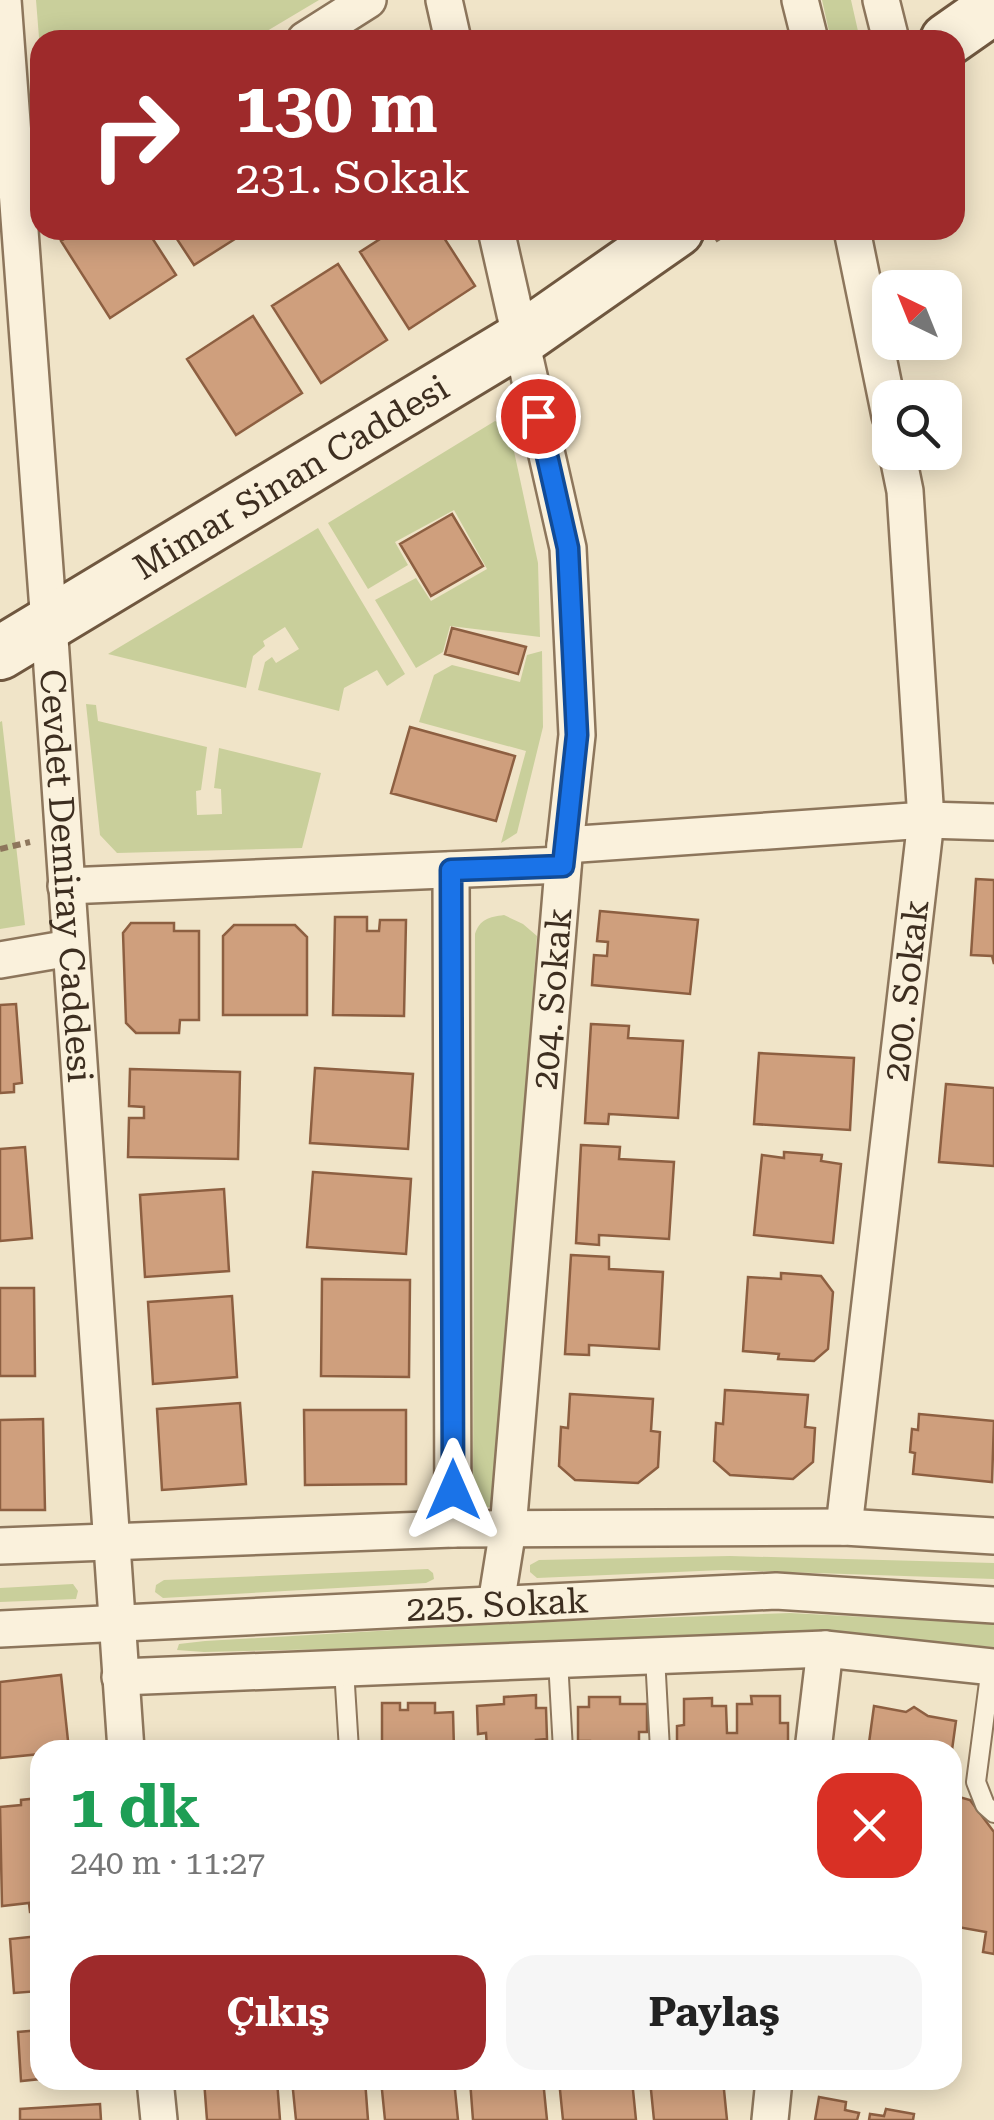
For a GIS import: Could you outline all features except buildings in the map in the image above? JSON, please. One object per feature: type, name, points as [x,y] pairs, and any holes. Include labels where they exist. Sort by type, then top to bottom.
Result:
[{"type":"main road","points":[[962,30],[994,7]]},
{"type":"main road","name":"Mimar Sinan Caddesi","points":[[0,653],[521,339],[663,240]]},
{"type":"street","name":"Cevdet Demiray Caddesi","points":[[2,0],[20,230],[12,295],[49,624],[125,1740]]},
{"type":"street","points":[[321,30],[368,0]]},
{"type":"street","points":[[444,0],[451,30]]},
{"type":"street","points":[[800,0],[808,30]]},
{"type":"street","points":[[880,0],[889,30]]},
{"type":"street","name":"204. Sokak","points":[[496,1604],[508,1529],[577,735],[568,548],[498,240]]},
{"type":"street","points":[[854,240],[883,380]]},
{"type":"street","name":"200. Sokak","points":[[844,1526],[926,820],[901,470]]},
{"type":"street","points":[[66,886],[451,870],[564,855],[926,820],[994,822]]},
{"type":"street","points":[[451,870],[453,1529]]},
{"type":"street","points":[[0,960],[70,948]]},
{"type":"street","name":"225. Sokak","points":[[0,1546],[453,1529],[844,1526],[994,1536]]},
{"type":"street","name":"225. Sokak","points":[[0,1630],[776,1591],[994,1605]]},
{"type":"street","points":[[120,1677],[825,1649],[992,1667]]},
{"type":"street","points":[[814,1740],[825,1649]]},
{"type":"street","points":[[156,2090],[159,2120]]},
{"type":"street","points":[[770,2120],[773,2090]]},
{"type":"lane","points":[[655,1656],[659,1740]]},
{"type":"lane","points":[[558,1660],[562,1740]]},
{"type":"lane","points":[[992,1667],[976,1782],[985,1805],[994,1813]]},
{"type":"lane","points":[[344,1669],[348,1740]]},
{"type":"path","points":[[0,849],[30,842]]},
{"type":"green space","points":[[36,0],[319,0],[269,30],[38,30]]},
{"type":"green space","points":[[822,0],[851,0],[858,30],[829,30]]},
{"type":"green space","points":[[495,421],[509,428],[538,563],[540,637],[450,626],[443,652],[416,668],[375,600],[416,578],[431,601],[487,569],[454,510],[395,542],[408,565],[368,589],[328,523]]},
{"type":"green space","points":[[318,528],[405,674],[387,686],[377,670],[344,688],[339,711],[258,690],[265,662],[272,657],[276,663],[299,649],[285,627],[263,641],[265,646],[253,656],[246,688],[108,654]]},
{"type":"green space","points":[[542,651],[543,727],[517,833],[501,843],[526,751],[419,722],[434,675],[452,665],[520,682],[527,655]]},
{"type":"green space","points":[[86,704],[96,705],[98,721],[207,747],[201,790],[196,791],[197,815],[222,814],[221,789],[214,788],[219,748],[321,773],[302,848],[117,853],[100,835]]},
{"type":"green space","points":[[0,722],[25,925],[0,929]]},
{"type":"green space","points":[[504,915],[537,936],[495,1492],[491,1507],[479,1508],[473,1502],[475,934],[486,920]]},
{"type":"green space","points":[[730,1556],[994,1563],[994,1579],[723,1570],[537,1578],[530,1572],[530,1565],[539,1560]]},
{"type":"green space","points":[[428,1569],[434,1579],[426,1583],[163,1598],[155,1592],[156,1585],[164,1580]]},
{"type":"green space","points":[[73,1584],[78,1591],[76,1599],[0,1602],[0,1588]]},
{"type":"green space","points":[[790,1613],[994,1624],[994,1647],[834,1637],[177,1650],[179,1644],[205,1641],[514,1623]]},
{"type":"route","points":[[453,1490],[451,870],[563,866],[577,735],[568,548],[538,416]]}]
